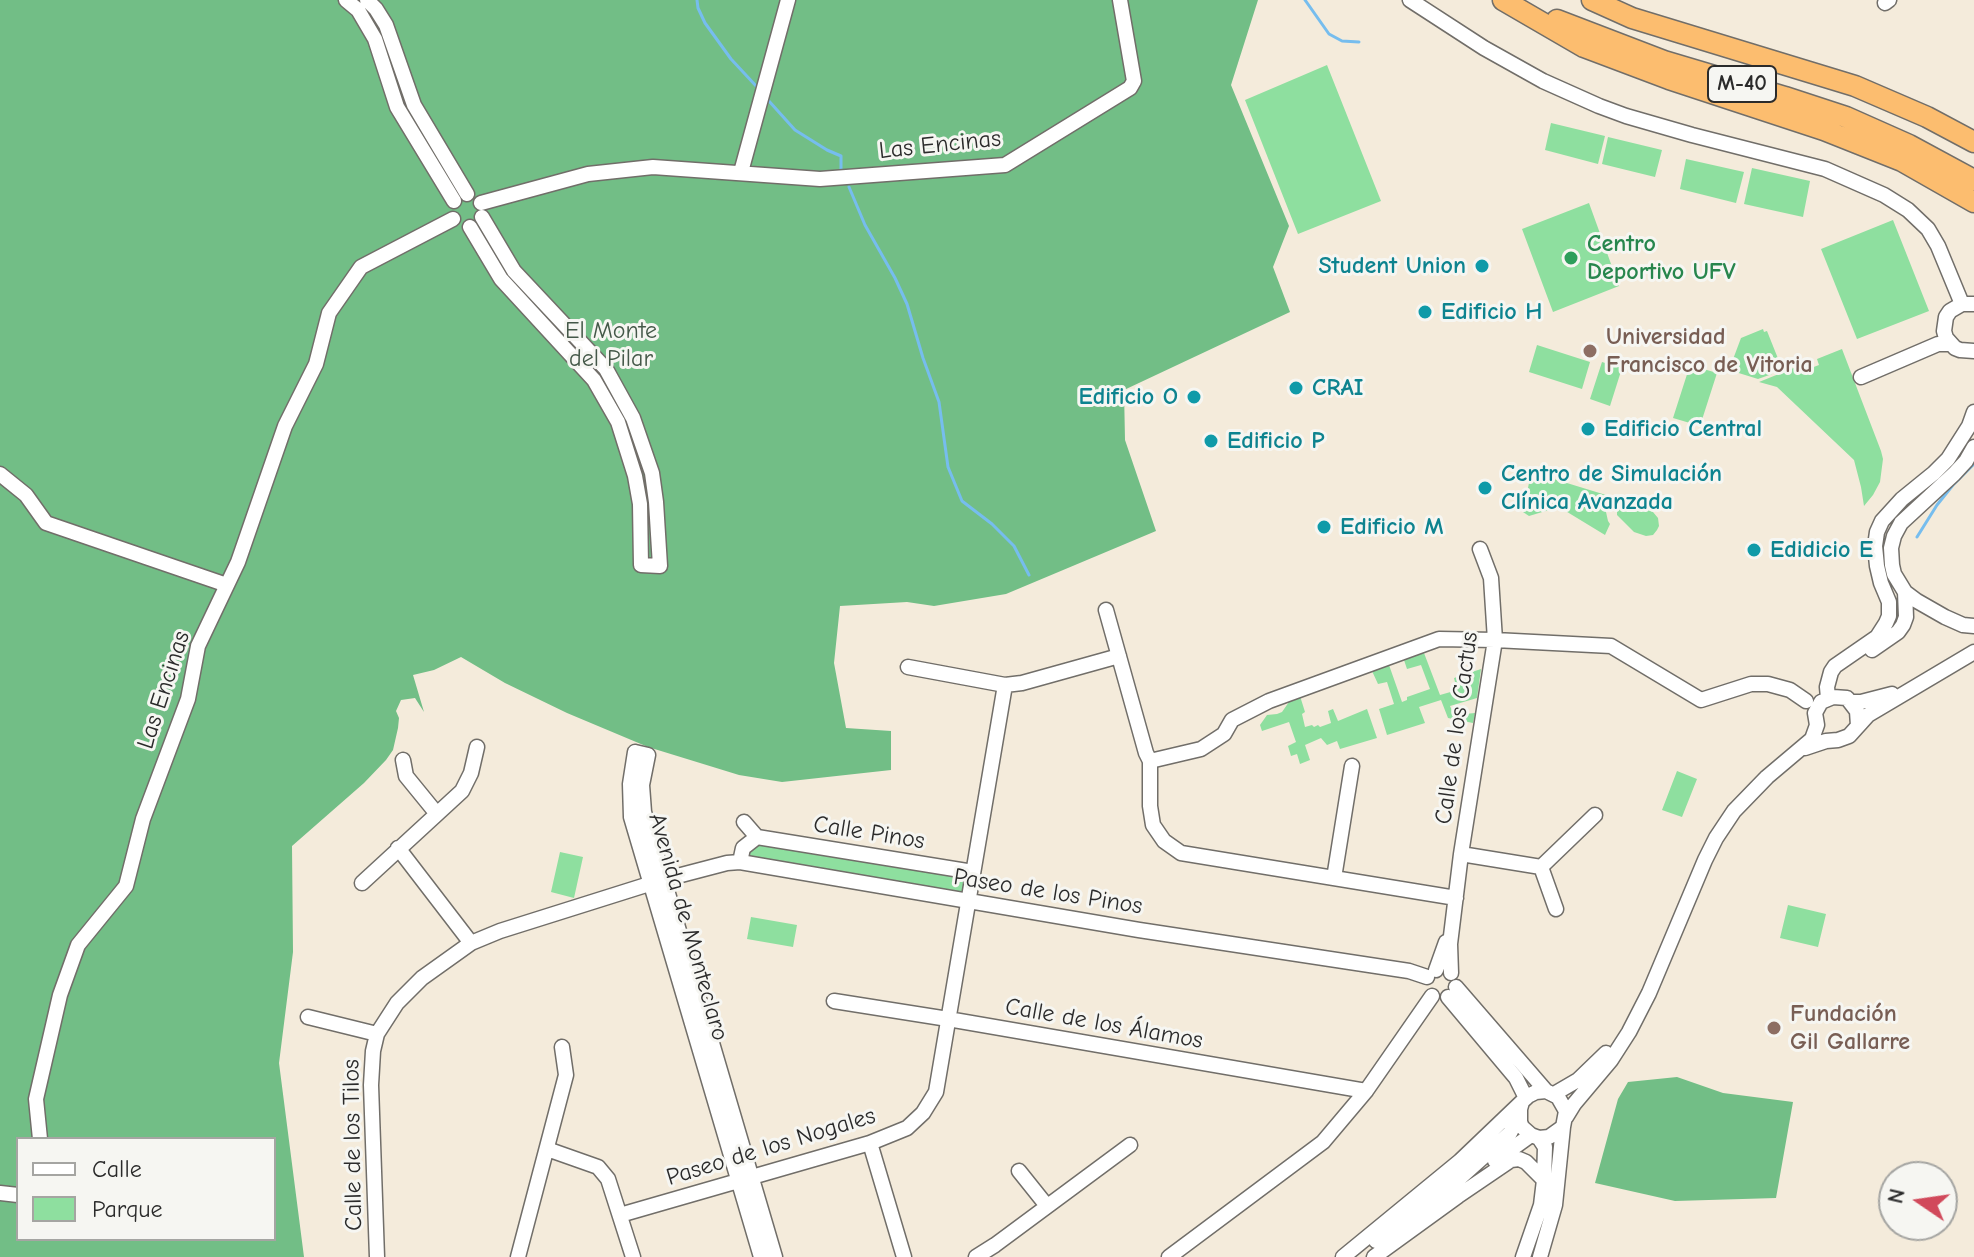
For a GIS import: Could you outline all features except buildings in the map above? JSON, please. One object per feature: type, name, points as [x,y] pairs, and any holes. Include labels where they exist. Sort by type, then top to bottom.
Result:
[{"type":"highway","points":[[1504,0],[1584,47],[1669,79],[1824,130],[1902,161],[1974,202]]},
{"type":"highway","name":"M-40","points":[[1504,0],[1664,61],[1846,117],[1909,145],[1974,180]]},
{"type":"highway","name":"M-40","points":[[1592,0],[1632,18],[1855,86],[1927,117],[1974,142]]},
{"type":"street","points":[[346,0],[358,10],[375,39],[397,107],[460,198]]},
{"type":"street","points":[[367,0],[386,25],[414,105],[460,198]]},
{"type":"street","points":[[741,172],[788,0]]},
{"type":"street","name":"Las Encinas","points":[[478,216],[588,174],[653,167],[820,179],[1005,165],[1130,88],[1134,81],[1120,0]]},
{"type":"street","points":[[1410,0],[1484,48],[1599,106],[1692,135],[1825,169],[1884,195],[1908,210],[1928,229],[1968,304],[1956,307],[1946,317],[1957,344],[1974,365]]},
{"type":"street","points":[[478,216],[463,226],[453,219],[451,212],[460,198],[475,196],[478,216],[501,279],[594,380],[618,422],[635,476],[640,504],[641,565],[660,566],[652,473],[633,418],[606,369],[514,271],[478,216]]},
{"type":"street","name":"Las Encinas","points":[[40,1137],[36,1099],[60,995],[78,945],[126,886],[143,819],[188,699],[198,646],[238,562],[285,426],[316,364],[329,313],[361,267],[453,219]]},
{"type":"street","points":[[1860,374],[1942,335],[1957,344]]},
{"type":"street","points":[[1452,1185],[1535,1137],[1549,1137],[1565,1122],[1574,1104],[1622,1044],[1644,1004],[1705,860],[1721,830],[1752,792],[1812,739],[1817,708],[1833,668],[1877,637],[1886,623],[1889,602],[1877,566],[1875,546],[1882,521],[1948,459],[1969,426],[1974,412]]},
{"type":"street","points":[[1974,447],[1954,474],[1901,523],[1891,548],[1894,574],[1905,592],[1950,620],[1974,626]]},
{"type":"street","points":[[0,474],[26,495],[46,523],[227,585]]},
{"type":"street","name":"Calle de los Cactus","points":[[1452,986],[1450,944],[1453,915],[1495,640],[1491,578],[1480,549]]},
{"type":"street","points":[[1839,672],[1898,632],[1907,609],[1905,592]]},
{"type":"street","points":[[1106,610],[1148,757],[1151,818],[1156,832],[1164,841],[1181,853],[1456,898]]},
{"type":"street","points":[[1148,757],[1201,749],[1224,734],[1232,720],[1269,701],[1439,639],[1611,646],[1701,700],[1751,684],[1768,684],[1790,690],[1817,708],[1823,734],[1838,740],[1849,736],[1868,715],[1974,652]]},
{"type":"street","points":[[908,667],[1005,685],[1119,656]]},
{"type":"street","name":"Paseo de los Nogales","points":[[620,1215],[870,1143],[907,1128],[923,1113],[936,1092],[1005,685]]},
{"type":"street","points":[[1851,702],[1908,690]]},
{"type":"street","points":[[1817,708],[1842,697],[1851,702],[1857,711],[1858,726]]},
{"type":"street","points":[[1801,750],[1832,739]]},
{"type":"street","points":[[362,883],[462,791],[471,773],[477,747]]},
{"type":"street","name":"Avenida de Monteclaro","points":[[657,882],[642,785],[648,755],[635,752],[630,784],[631,817],[657,882],[745,1179],[775,1257]]},
{"type":"street","points":[[403,760],[406,776],[437,814]]},
{"type":"street","points":[[1334,878],[1352,766]]},
{"type":"street","points":[[1541,867],[1595,815]]},
{"type":"street","points":[[740,862],[743,848],[757,837],[744,822]]},
{"type":"street","name":"Calle Pinos","points":[[757,837],[973,872]]},
{"type":"street","points":[[398,848],[471,943]]},
{"type":"street","points":[[1461,854],[1541,867]]},
{"type":"street","name":"Paseo de los Pinos","points":[[657,882],[740,862],[1432,974]]},
{"type":"street","points":[[1541,867],[1556,909]]},
{"type":"street","name":"Calle de los Tilos","points":[[377,1257],[371,1085],[373,1051],[377,1034],[397,1003],[422,978],[471,943],[657,882]]},
{"type":"street","name":"Calle de los Cactus","points":[[1432,974],[1453,915]]},
{"type":"street","points":[[1452,986],[1440,999],[1432,996],[1426,988],[1432,974],[1444,969],[1452,986],[1516,1078],[1522,1105],[1522,1127],[1545,1147],[1541,1205],[1523,1257]]},
{"type":"street","points":[[1343,1257],[1453,1168],[1536,1092],[1550,1092],[1578,1080],[1603,1057],[1655,976]]},
{"type":"street","points":[[1452,986],[1565,1106],[1555,1205],[1540,1257]]},
{"type":"street","points":[[1169,1257],[1323,1142],[1366,1091],[1432,996]]},
{"type":"street","name":"Calle de los Álamos","points":[[834,1001],[1366,1091]]},
{"type":"street","name":"Calle de los Tilos","points":[[308,1017],[377,1034]]},
{"type":"street","points":[[518,1257],[566,1075],[562,1047]]},
{"type":"street","points":[[1355,1257],[1452,1185],[1510,1133],[1522,1105]]},
{"type":"street","points":[[870,1143],[904,1257]]},
{"type":"street","points":[[976,1257],[1130,1145]]},
{"type":"street","points":[[547,1149],[598,1167],[608,1179],[633,1257]]},
{"type":"street","points":[[1374,1257],[1511,1160],[1526,1162],[1544,1180]]},
{"type":"street","points":[[1019,1171],[1047,1206]]},
{"type":"street","name":"Avenida de Monteclaro","points":[[745,1179],[761,1257]]},
{"type":"green space","name":"El Monte del Pilar","points":[[0,0],[1258,0],[1231,85],[1289,226],[1273,267],[1290,312],[1124,390],[1125,440],[1156,531],[1006,594],[934,606],[907,602],[840,606],[834,663],[846,728],[891,731],[891,770],[782,782],[739,775],[648,747],[567,713],[505,683],[461,657],[434,670],[413,675],[424,712],[415,698],[401,700],[396,711],[399,718],[393,750],[386,760],[292,846],[293,952],[279,1063],[304,1257],[0,1257]]},
{"type":"green space","points":[[1327,65],[1381,201],[1298,234],[1245,100]]},
{"type":"green space","points":[[1551,123],[1605,136],[1598,164],[1545,150]]},
{"type":"green space","points":[[1608,137],[1662,150],[1655,177],[1602,164]]},
{"type":"green space","points":[[1686,159],[1744,172],[1736,203],[1680,189]]},
{"type":"green space","points":[[1752,168],[1810,181],[1803,217],[1744,204]]},
{"type":"green space","name":"Centro Deportivo UFV","points":[[1589,203],[1619,286],[1553,312],[1522,229]]},
{"type":"green space","points":[[1893,220],[1929,311],[1857,339],[1821,249]]},
{"type":"green space","points":[[1763,329],[1767,331],[1781,366],[1771,370],[1772,374],[1758,379],[1729,370],[1741,338]]},
{"type":"green space","points":[[1537,345],[1590,362],[1582,389],[1529,372]]},
{"type":"green space","points":[[1842,349],[1883,459],[1880,482],[1864,506],[1854,460],[1777,387],[1759,382],[1801,365],[1803,371],[1819,365],[1817,359]]},
{"type":"green space","points":[[1602,362],[1622,368],[1610,406],[1590,399]]},
{"type":"green space","points":[[1690,365],[1717,373],[1700,426],[1673,418]]},
{"type":"green space","points":[[1531,472],[1606,495],[1610,524],[1605,535],[1559,507],[1529,516],[1523,512]]},
{"type":"green space","points":[[1623,503],[1653,512],[1659,526],[1653,535],[1634,532],[1617,515],[1617,507]]},
{"type":"green space","points":[[1424,653],[1440,695],[1454,691],[1454,678],[1481,669],[1477,698],[1450,706],[1454,715],[1475,713],[1473,723],[1448,718],[1441,700],[1419,707],[1425,723],[1387,735],[1379,709],[1394,704],[1387,682],[1378,684],[1372,671],[1389,665],[1402,702],[1407,697],[1430,689],[1421,665],[1407,669],[1404,660]]},
{"type":"green space","points":[[1300,696],[1305,727],[1331,723],[1328,711],[1333,709],[1338,721],[1367,709],[1377,738],[1340,749],[1337,741],[1327,745],[1321,738],[1305,745],[1310,760],[1300,764],[1297,754],[1291,756],[1288,746],[1296,742],[1289,722],[1262,731],[1260,725],[1267,715],[1282,712],[1291,699]]},
{"type":"green space","points":[[1677,771],[1697,779],[1682,817],[1662,810]]},
{"type":"green space","points":[[763,842],[964,876],[968,881],[966,891],[959,894],[745,859],[752,847]]},
{"type":"green space","points":[[560,852],[583,857],[574,898],[551,892]]},
{"type":"green space","points":[[1788,905],[1826,914],[1818,947],[1780,938]]},
{"type":"green space","points":[[751,917],[797,925],[793,947],[747,939]]},
{"type":"green space","points":[[1677,1077],[1723,1093],[1793,1102],[1776,1198],[1675,1201],[1595,1183],[1618,1099],[1628,1082]]},
{"type":"waterway","points":[[697,0],[705,23],[731,59],[757,87]]},
{"type":"waterway","points":[[1305,0],[1329,34],[1342,41],[1359,42]]},
{"type":"waterway","points":[[768,100],[795,130],[841,156],[841,169]]},
{"type":"waterway","points":[[849,187],[865,225],[907,304],[939,402],[948,467],[962,501],[1014,546],[1029,575]]},
{"type":"waterway","points":[[1917,537],[1937,505],[1974,464]]},
{"type":"place","name":"Centro Deportivo UFV","points":[[1571,258]]},
{"type":"place","name":"Student Union","points":[[1482,266]]},
{"type":"place","name":"Edificio H","points":[[1425,312]]},
{"type":"place","name":"Universidad Francisco de Vitoria","points":[[1590,351]]},
{"type":"place","name":"CRAI","points":[[1296,388]]},
{"type":"place","name":"Edificio O","points":[[1194,397]]},
{"type":"place","name":"Edificio Central","points":[[1588,429]]},
{"type":"place","name":"Edificio P","points":[[1211,441]]},
{"type":"place","name":"Centro de Simulación Clínica Avanzada","points":[[1485,488]]},
{"type":"place","name":"Edificio M","points":[[1324,527]]},
{"type":"place","name":"Edidicio E","points":[[1754,550]]},
{"type":"place","name":"Fundación Gil Gallarre","points":[[1774,1028]]}]
